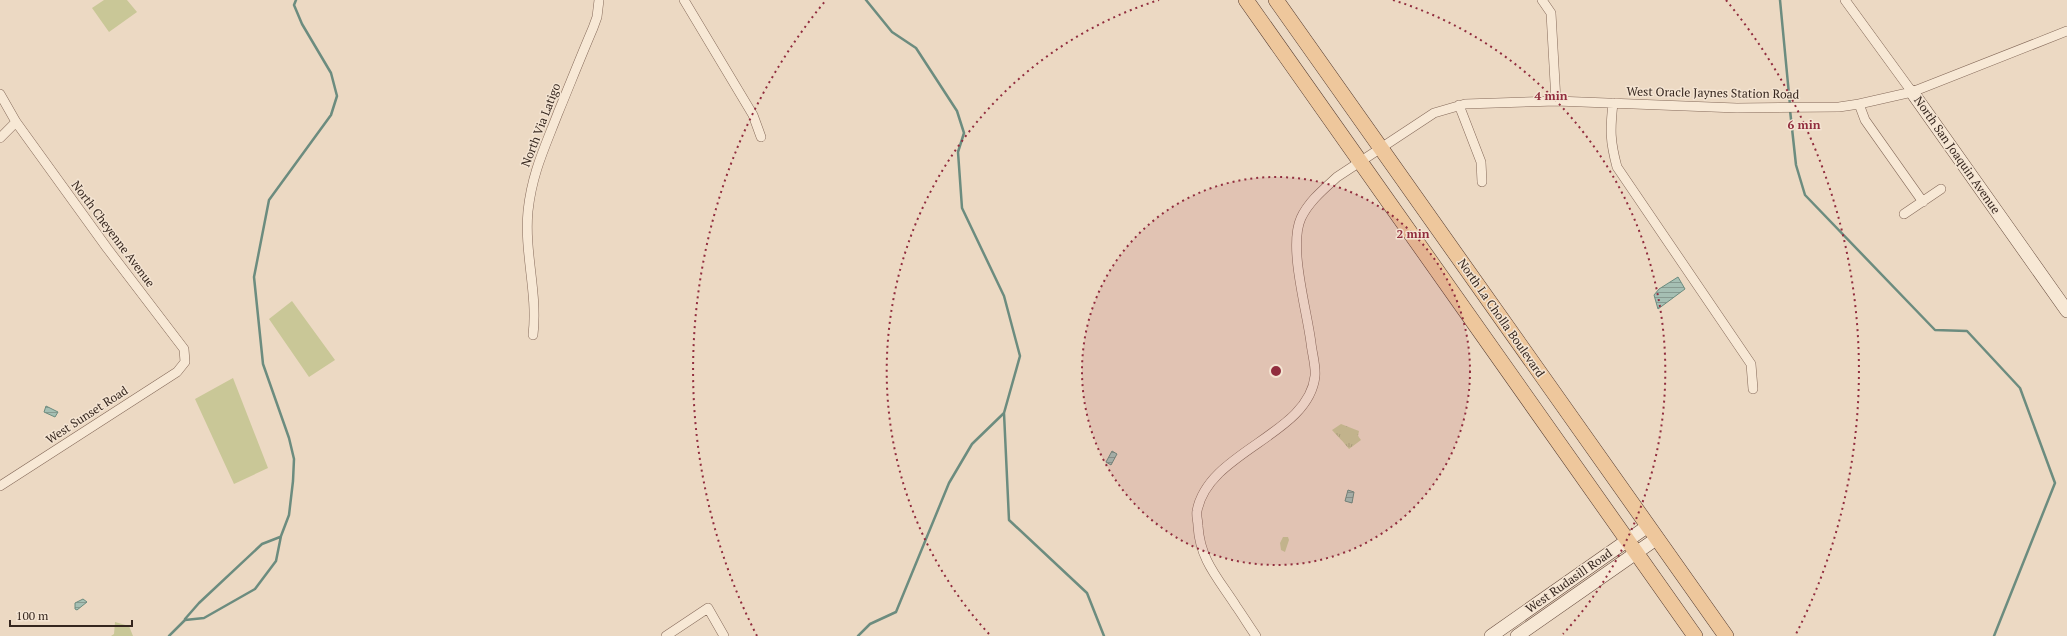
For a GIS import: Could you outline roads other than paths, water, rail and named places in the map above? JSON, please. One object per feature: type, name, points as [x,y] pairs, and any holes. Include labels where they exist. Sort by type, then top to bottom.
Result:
[{"type":"main road","name":"North La Cholla Boulevard","points":[[1246,0],[1361,160],[1695,636]]},
{"type":"main road","name":"North La Cholla Boulevard","points":[[1276,0],[1726,636]]},
{"type":"street","name":"North Via Latigo","points":[[533,335],[536,313],[528,253],[528,212],[531,189],[537,163],[597,17],[598,0]]},
{"type":"street","points":[[684,0],[753,115],[761,137]]},
{"type":"street","points":[[1542,0],[1551,13],[1556,101]]},
{"type":"street","name":"North San Joaquin Avenue","points":[[1845,0],[2067,311]]},
{"type":"street","name":"West Oracle Jaynes Station Road","points":[[1256,636],[1207,564],[1199,540],[1197,511],[1205,491],[1218,472],[1258,444],[1299,410],[1309,394],[1315,376],[1309,328],[1298,266],[1297,245],[1301,219],[1307,207],[1324,189],[1361,160],[1434,113],[1459,105],[1556,101],[1737,108],[1839,106],[1859,104],[1912,92],[2067,31]]},
{"type":"street","name":"North Cheyenne Avenue","points":[[0,94],[16,122],[106,248],[181,344],[184,349],[185,362]]},
{"type":"street","points":[[1613,103],[1610,128],[1611,145],[1617,167],[1751,364],[1753,389]]},
{"type":"street","points":[[1859,104],[1865,120],[1923,202]]},
{"type":"street","points":[[1459,105],[1476,139],[1481,162],[1482,182]]},
{"type":"street","points":[[0,138],[16,122]]},
{"type":"street","points":[[1904,214],[1941,189]]},
{"type":"street","name":"West Sunset Road","points":[[0,486],[177,372],[185,362]]},
{"type":"street","name":"West Rudasill Road","points":[[1517,636],[1632,547],[1648,526]]},
{"type":"street","name":"West Rudasill Road","points":[[1491,636],[1632,547],[1656,539]]},
{"type":"street","points":[[666,636],[708,608],[724,636]]},
{"type":"waterway","points":[[169,636],[185,620],[204,618],[255,589],[276,561],[281,536],[289,515],[294,459],[289,438],[263,364],[254,277],[269,200],[331,115],[337,96],[331,73],[302,24],[294,5],[296,0]]},
{"type":"waterway","points":[[858,636],[870,624],[896,612],[949,483],[972,444],[1004,413],[1020,356],[1004,296],[962,208],[958,152],[964,133],[957,111],[916,48],[892,32],[866,0]]},
{"type":"waterway","points":[[1780,0],[1790,105]]},
{"type":"waterway","points":[[1790,110],[1796,165],[1805,195],[1935,330],[1967,331],[2020,388],[2055,483],[1994,636]]},
{"type":"waterway","points":[[1004,413],[1009,520],[1087,593],[1104,636]]},
{"type":"waterway","points":[[185,619],[199,603],[262,544],[280,537]]}]
